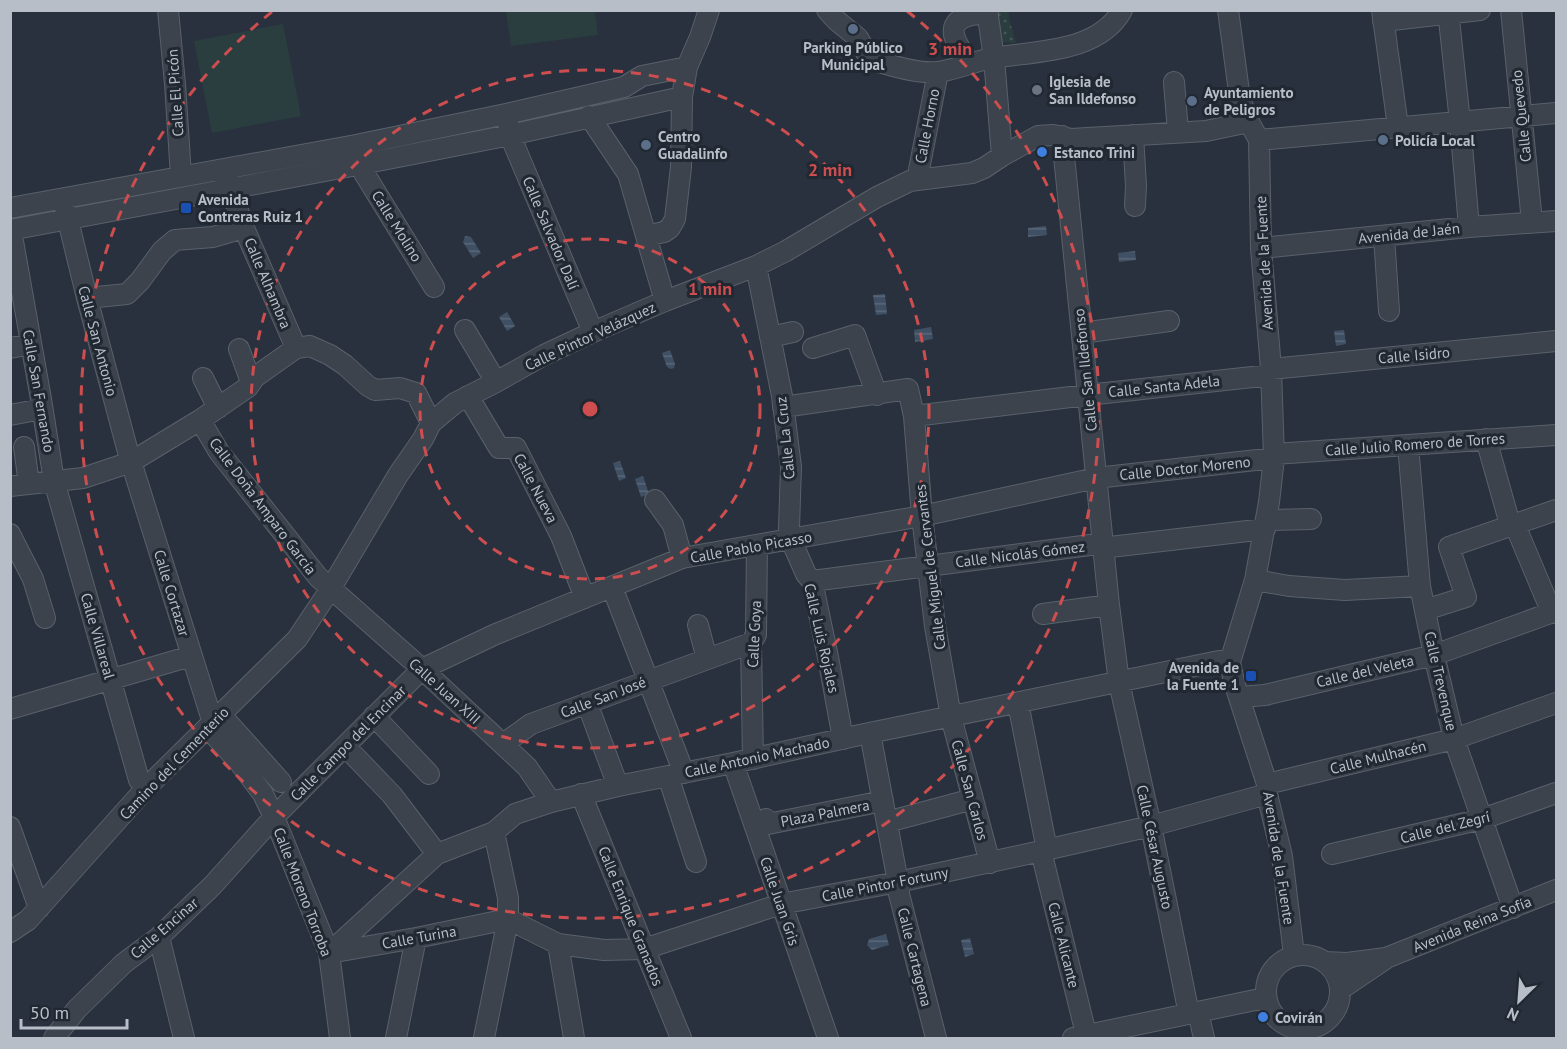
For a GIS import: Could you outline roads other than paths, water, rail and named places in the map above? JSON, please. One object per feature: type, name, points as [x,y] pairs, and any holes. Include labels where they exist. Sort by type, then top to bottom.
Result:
[{"type":"street","name":"Calle El Picón","points":[[168,10],[176,84],[181,176]]},
{"type":"street","points":[[827,10],[858,38],[870,59],[906,68],[938,72],[994,58],[1042,52],[1077,44],[1107,28],[1116,21],[1122,10]]},
{"type":"street","name":"Avenida de la Fuente","points":[[1228,10],[1240,99],[1259,140],[1261,248],[1271,372],[1274,456],[1255,580],[1230,662],[1267,789],[1282,856],[1294,956]]},
{"type":"street","points":[[1398,127],[1382,16],[1480,10]]},
{"type":"street","name":"Calle Quevedo","points":[[1511,10],[1532,222]]},
{"type":"street","points":[[646,236],[664,232],[670,228],[675,219],[681,167],[682,97],[687,67],[709,11]]},
{"type":"street","points":[[970,63],[956,44],[954,31],[958,22],[968,16],[987,12],[994,58],[1002,156]]},
{"type":"street","points":[[1448,12],[1469,227]]},
{"type":"street","points":[[10,208],[356,145],[506,114],[624,87],[642,76],[687,67]]},
{"type":"street","name":"Calle Horno","points":[[917,180],[938,72]]},
{"type":"street","points":[[1174,82],[1178,132]]},
{"type":"street","points":[[11,230],[510,135],[682,97]]},
{"type":"street","points":[[1259,140],[1557,113]]},
{"type":"street","name":"Calle Salvador Dalí","points":[[506,114],[510,135],[593,332]]},
{"type":"street","points":[[589,116],[628,174],[665,301]]},
{"type":"street","name":"Calle Pintor Velázquez","points":[[331,588],[431,423],[455,403],[544,355],[665,301],[756,266],[796,246],[877,197],[910,181],[972,173],[1038,136],[1062,136],[1071,139],[1133,135],[1206,130],[1249,122]]},
{"type":"street","points":[[1133,135],[1135,206]]},
{"type":"street","name":"Calle San Ildefonso","points":[[1062,136],[1108,605],[1119,682]]},
{"type":"street","name":"Calle Molino","points":[[356,145],[364,173],[434,287]]},
{"type":"street","name":"Calle Alhambra","points":[[224,170],[244,228],[296,348],[310,346],[330,355],[375,390],[400,388],[416,393],[431,423]]},
{"type":"street","name":"Calle San Antonio","points":[[63,199],[131,462]]},
{"type":"street","name":"Avenida de Jaén","points":[[1261,248],[1469,227],[1557,221]]},
{"type":"street","name":"Calle Alhambra","points":[[87,298],[127,294],[140,281],[162,251],[175,240],[213,237],[244,228]]},
{"type":"street","name":"Calle San Fernando","points":[[11,230],[54,481]]},
{"type":"street","points":[[1384,236],[1389,311]]},
{"type":"street","name":"Calle La Cruz","points":[[756,266],[783,406],[791,467],[789,528],[791,540]]},
{"type":"street","points":[[1082,333],[1169,321]]},
{"type":"street","points":[[465,330],[496,382]]},
{"type":"street","points":[[770,337],[793,332]]},
{"type":"street","points":[[783,406],[877,395],[855,335],[813,348]]},
{"type":"street","name":"Calle Isidro","points":[[1271,372],[1557,341]]},
{"type":"street","points":[[10,348],[31,344]]},
{"type":"street","points":[[24,447],[20,485],[83,478],[131,462],[218,408],[248,387],[255,377],[296,348]]},
{"type":"street","points":[[239,349],[251,382]]},
{"type":"street","name":"Calle Santa Adela","points":[[914,416],[1271,372]]},
{"type":"street","points":[[203,378],[218,408]]},
{"type":"street","name":"Calle Miguel de Cervantes","points":[[877,395],[908,389],[914,416],[922,516],[935,626],[951,717]]},
{"type":"street","name":"Calle Nueva","points":[[468,396],[499,448],[516,448],[561,536],[585,598]]},
{"type":"street","points":[[10,415],[42,409]]},
{"type":"street","name":"Calle Doña Amparo García","points":[[200,420],[219,452],[318,578],[331,588]]},
{"type":"street","name":"Calle Julio Romero de Torres","points":[[1274,456],[1557,435]]},
{"type":"street","points":[[1486,439],[1508,517],[1515,525],[1555,612]]},
{"type":"street","name":"Calle Trevenque","points":[[1408,445],[1420,586],[1434,655],[1454,739],[1513,908]]},
{"type":"street","name":"Calle Doctor Moreno","points":[[1096,478],[1274,456]]},
{"type":"street","name":"Calle Cortazar","points":[[131,462],[191,656],[214,722]]},
{"type":"street","name":"Calle Pablo Picasso","points":[[422,669],[496,634],[682,558],[922,516],[1096,478]]},
{"type":"street","name":"Calle Villareal","points":[[54,481],[139,780],[147,787]]},
{"type":"street","points":[[655,500],[673,525],[682,558]]},
{"type":"street","points":[[1425,610],[1466,597],[1449,547],[1557,510]]},
{"type":"street","points":[[1265,524],[1311,519]]},
{"type":"street","name":"Calle Nicolás Gómez","points":[[812,581],[1098,544],[1110,547],[1265,524]]},
{"type":"street","points":[[10,534],[33,579],[45,618]]},
{"type":"street","name":"Calle Luis Rojales","points":[[791,540],[806,574],[812,581],[843,738]]},
{"type":"street","name":"Calle Goya","points":[[753,759],[751,643],[756,635],[757,546]]},
{"type":"street","points":[[1255,580],[1289,586],[1345,590],[1420,586]]},
{"type":"street","points":[[612,587],[648,680],[676,775],[696,862]]},
{"type":"street","name":"Calle Juan XIII","points":[[331,588],[527,767],[551,802]]},
{"type":"street","name":"Camino del Cementerio","points":[[10,932],[28,920],[147,787],[297,639],[331,588]]},
{"type":"street","points":[[1043,614],[1108,605]]},
{"type":"street","name":"Calle del Veleta","points":[[1240,697],[1265,695],[1434,655],[1555,612]]},
{"type":"street","points":[[698,625],[706,659]]},
{"type":"street","name":"Calle San José","points":[[503,744],[531,724],[751,643]]},
{"type":"street","points":[[10,709],[191,656]]},
{"type":"street","name":"Calle Antonio Machado","points":[[329,953],[437,854],[494,832],[515,814],[551,802],[618,786],[733,764],[843,738],[1219,662],[1230,662]]},
{"type":"street","name":"Calle Campo del Encinar","points":[[274,817],[422,669]]},
{"type":"street","name":"Calle César Augusto","points":[[1119,682],[1194,1013],[1204,1038]]},
{"type":"street","points":[[587,703],[618,786]]},
{"type":"street","name":"Calle Alicante","points":[[1018,703],[1044,850],[1082,1038]]},
{"type":"street","name":"Calle Mulhacén","points":[[1267,789],[1454,739],[1557,703]]},
{"type":"street","points":[[374,716],[429,774]]},
{"type":"street","name":"Calle San Carlos","points":[[951,717],[990,863]]},
{"type":"street","points":[[214,722],[280,782]]},
{"type":"street","name":"Calle Moreno Torroba","points":[[214,722],[239,762],[263,794],[329,953],[340,1038]]},
{"type":"street","name":"Calle Cartagena","points":[[870,733],[898,882],[898,894],[936,1038]]},
{"type":"street","points":[[345,746],[392,795],[437,854]]},
{"type":"street","name":"Calle Juan Gris","points":[[733,764],[828,1038]]},
{"type":"street","name":"Calle Pintor Fortuny","points":[[508,919],[558,944],[604,950],[644,949],[781,904],[990,863],[1151,826],[1267,789]]},
{"type":"street","name":"Calle del Zegrí","points":[[1332,854],[1482,819],[1557,793]]},
{"type":"street","name":"Calle Enrique Granados","points":[[581,794],[681,1038]]},
{"type":"street","points":[[887,822],[973,799]]},
{"type":"street","name":"Plaza Palmera","points":[[767,822],[883,801]]},
{"type":"street","name":"Calle Encinar","points":[[54,1038],[77,1009],[124,963],[159,937],[213,885],[274,817]]},
{"type":"street","points":[[484,1038],[508,919],[508,898],[494,832]]},
{"type":"street","points":[[11,833],[39,908]]},
{"type":"street","name":"Avenida Reina Sofía","points":[[1341,989],[1386,958],[1557,890]]},
{"type":"street","name":"Calle Turina","points":[[329,953],[508,919]]},
{"type":"street","points":[[159,937],[184,1038]]},
{"type":"street","points":[[396,1038],[416,938]]},
{"type":"street","points":[[558,944],[574,1038]]},
{"type":"street","points":[[1311,955],[1325,962],[1337,976],[1341,989],[1337,1008],[1331,1017],[1312,1033],[1301,1029],[1289,1032],[1272,1012],[1267,1000],[1268,981],[1274,969],[1285,959],[1294,956],[1311,955]]},
{"type":"street","name":"Avenida Reina Sofía","points":[[1325,962],[1347,963],[1386,958]]},
{"type":"street","points":[[1082,1038],[1255,1000],[1267,1000]]},
{"type":"water","points":[[1046,226],[1047,235],[1028,237],[1028,228]]},
{"type":"water","points":[[465,236],[471,237],[481,253],[473,258],[463,242]]},
{"type":"water","points":[[1135,251],[1136,260],[1119,262],[1118,253]]},
{"type":"water","points":[[885,294],[887,314],[876,315],[873,295]]},
{"type":"water","points":[[507,312],[515,326],[507,331],[499,317]]},
{"type":"water","points":[[931,327],[933,339],[915,342],[914,330]]},
{"type":"water","points":[[1344,330],[1346,344],[1336,346],[1334,331]]},
{"type":"water","points":[[670,350],[675,364],[671,369],[667,367],[662,353]]},
{"type":"water","points":[[620,461],[626,478],[619,481],[613,463]]},
{"type":"water","points":[[643,476],[649,494],[641,497],[635,479]]},
{"type":"water","points":[[886,934],[889,945],[872,950],[867,945],[869,939]]},
{"type":"water","points":[[970,938],[974,954],[965,957],[961,940]]},
{"type":"place","name":"Parking Público Municipal","points":[[853,29]]},
{"type":"place","name":"Iglesia de San Ildefonso","points":[[1037,90]]},
{"type":"place","name":"Ayuntamiento de Peligros","points":[[1192,101]]},
{"type":"place","name":"Policía Local","points":[[1383,140]]},
{"type":"place","name":"Centro Guadalinfo","points":[[646,145]]},
{"type":"place","name":"Estanco Trini","points":[[1042,152]]},
{"type":"place","name":"Avenida Contreras Ruiz 1","points":[[186,208]]},
{"type":"place","name":"Avenida de la Fuente 1","points":[[1251,676]]},
{"type":"place","name":"Covirán","points":[[1263,1017]]}]
